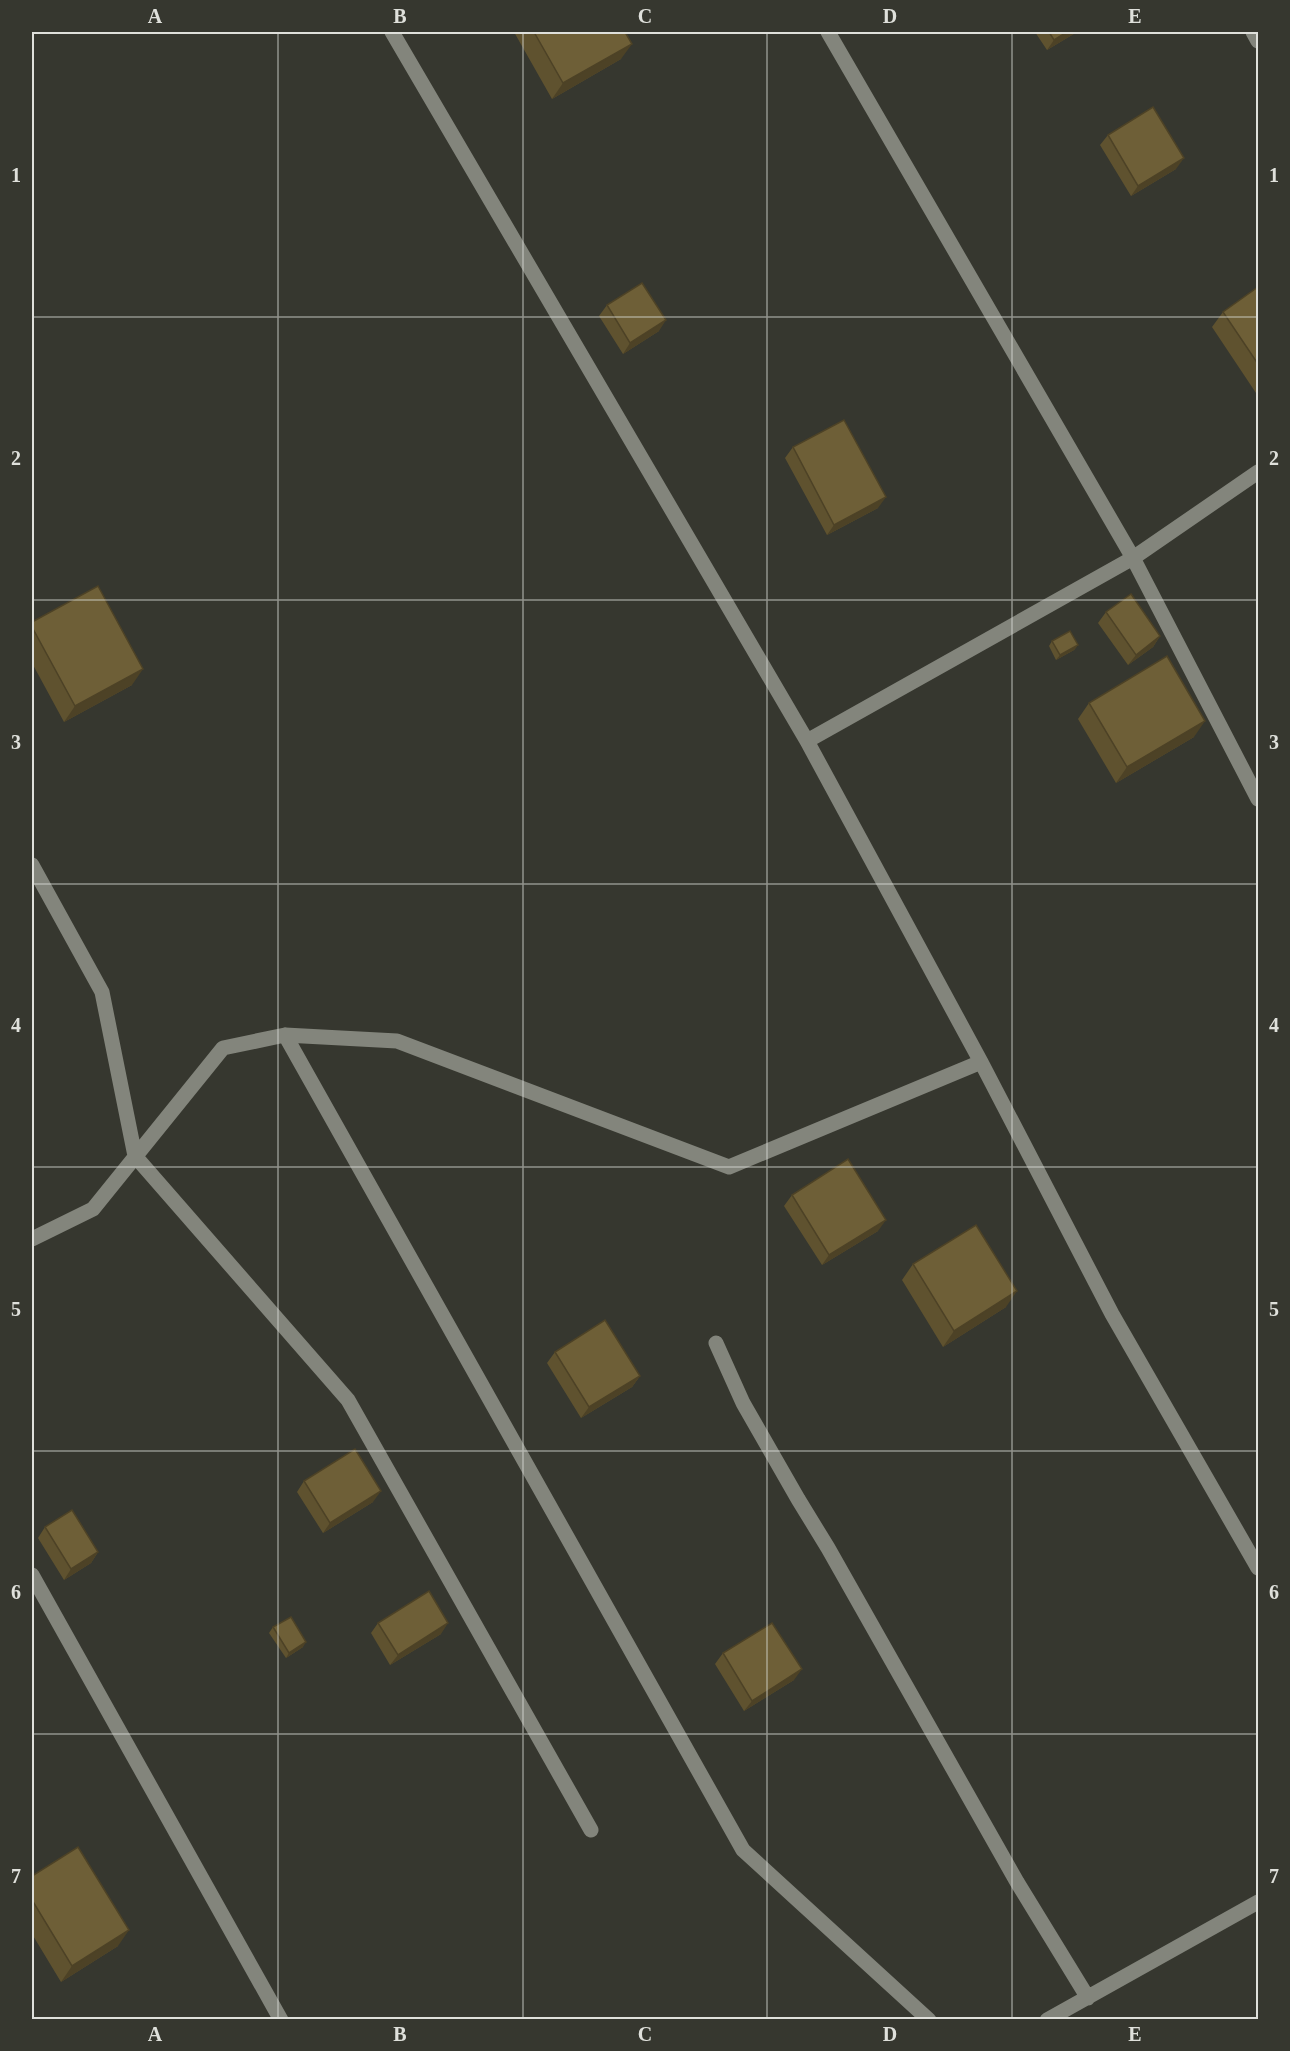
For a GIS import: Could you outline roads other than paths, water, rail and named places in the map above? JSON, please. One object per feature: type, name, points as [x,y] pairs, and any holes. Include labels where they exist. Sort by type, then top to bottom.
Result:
[{"type":"street","points":[[392,32],[807,741],[981,1062],[1112,1314],[1258,1568]]},
{"type":"street","points":[[828,32],[1133,558],[1258,799]]},
{"type":"street","points":[[1253,32],[1258,41]]},
{"type":"street","points":[[807,741],[1133,558],[1258,472]]},
{"type":"street","points":[[32,865],[102,992],[135,1156],[348,1400],[591,1830]]},
{"type":"street","points":[[32,1239],[93,1209],[223,1047],[285,1035],[398,1041],[729,1167],[981,1062]]},
{"type":"street","points":[[285,1035],[743,1850],[929,2019]]},
{"type":"street","points":[[716,1343],[743,1404],[828,1548],[1017,1882],[1088,1998]]},
{"type":"street","points":[[32,1575],[281,2019]]},
{"type":"street","points":[[1047,2019],[1258,1902]]}]
